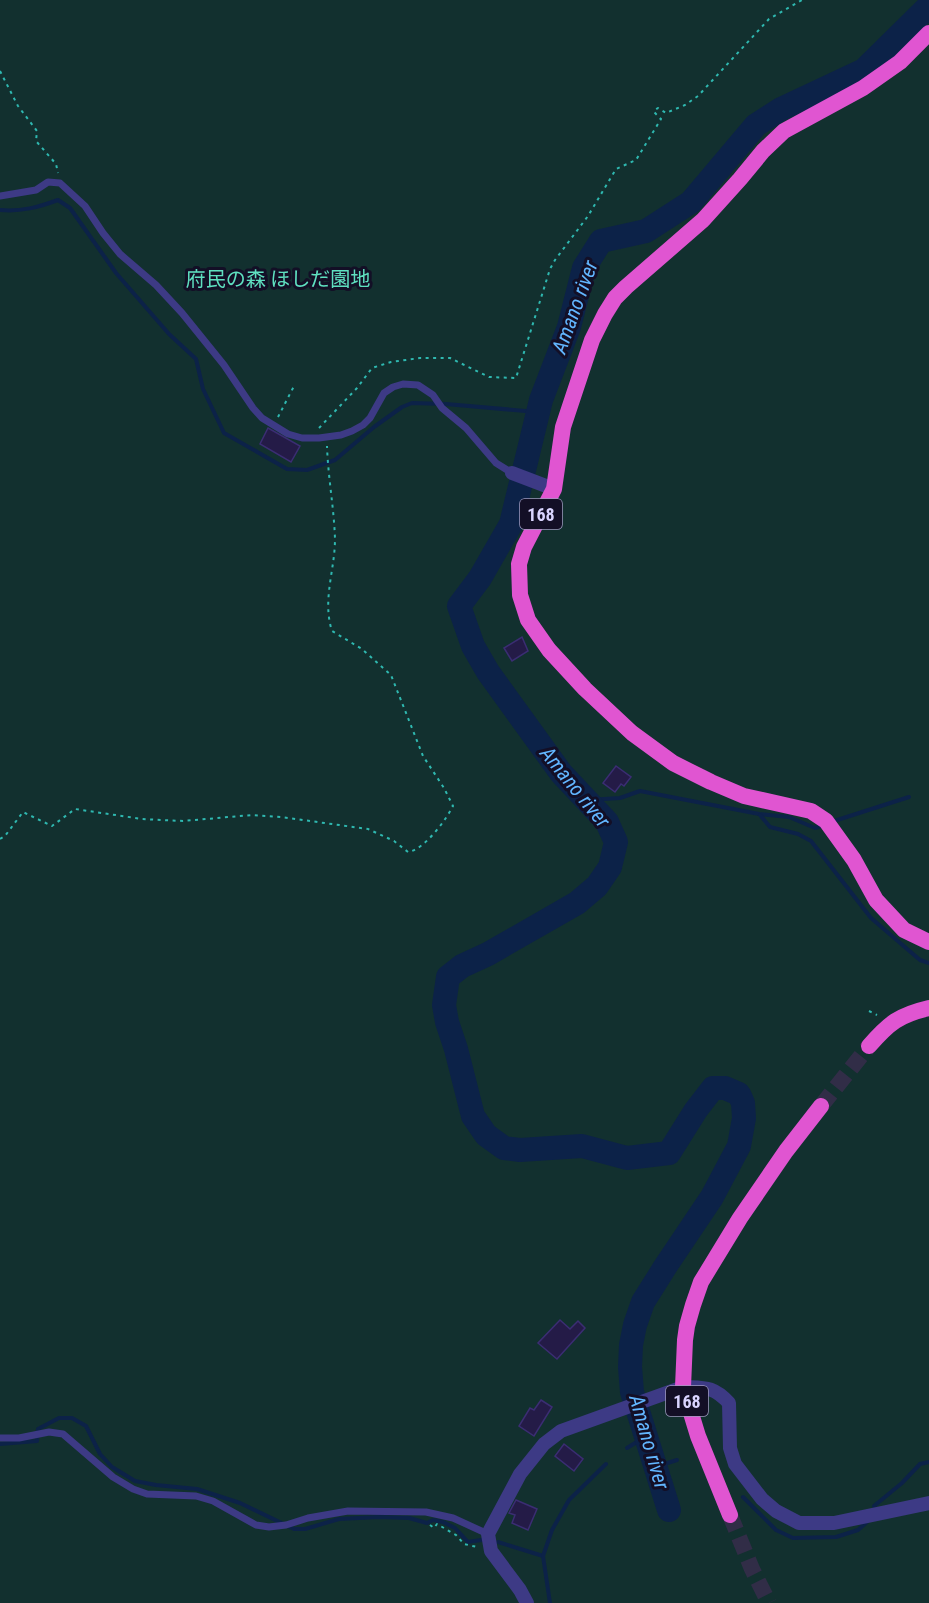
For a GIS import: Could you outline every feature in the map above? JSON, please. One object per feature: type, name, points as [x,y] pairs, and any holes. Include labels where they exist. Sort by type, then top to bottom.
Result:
[{"type":"highway","name":"168","points":[[929,33],[900,62],[863,88],[784,131],[763,151],[703,220],[615,298],[592,340],[564,427],[547,503],[530,532],[519,564],[520,595],[528,620],[549,650],[585,689],[632,733],[673,763],[711,782],[744,796],[811,811],[826,821],[854,860],[876,900],[904,930],[929,942]]},
{"type":"highway","points":[[869,1046],[884,1028],[903,1016],[929,1008]]},
{"type":"highway","name":"168","points":[[730,1515],[698,1436],[683,1388],[687,1326],[701,1282],[740,1218],[786,1151],[821,1106]]},
{"type":"street","points":[[512,473],[549,486]]},
{"type":"street","points":[[527,1603],[491,1551],[488,1534],[520,1474],[544,1444],[561,1431],[683,1388],[704,1388],[719,1393],[729,1403],[730,1448],[735,1464],[762,1499],[776,1511],[799,1523],[834,1522],[929,1503]]},
{"type":"lane","points":[[0,196],[36,190],[48,182],[60,183],[85,206],[120,254],[156,285],[182,313],[224,365],[262,418],[288,434],[302,438],[341,435],[363,425],[370,418],[384,393],[393,387],[403,384],[418,385],[433,395],[442,408],[466,428],[496,463],[512,473]]},
{"type":"lane","points":[[0,1438],[19,1438],[49,1432],[63,1434],[113,1477],[133,1489],[147,1494],[196,1496],[213,1501],[256,1525],[269,1527],[286,1525],[308,1518],[348,1511],[426,1512],[453,1518],[488,1534]]},
{"type":"path","points":[[311,438],[372,368],[382,364],[412,359],[450,358],[489,377],[516,378],[550,269],[588,216],[616,170],[636,160],[661,119],[654,112],[655,110],[658,108],[666,113],[685,105],[698,96],[769,19],[802,0]]},
{"type":"path","points":[[0,70],[18,106],[37,131],[36,141],[56,164],[60,183]]},
{"type":"path","points":[[274,425],[294,387]]},
{"type":"path","points":[[0,839],[6,836],[22,812],[52,826],[75,809],[142,819],[183,821],[252,815],[281,817],[368,829],[408,852],[414,851],[423,844],[444,822],[453,806],[451,799],[423,756],[391,675],[362,649],[332,631],[327,607],[335,538],[326,437]]},
{"type":"path","points":[[870,1011],[884,1018]]},
{"type":"path","points":[[430,1525],[434,1528],[437,1524],[461,1538],[464,1544],[475,1546]]},
{"type":"green space","name":"府民の森 ほしだ園地","points":[[0,0],[929,0],[929,1603],[0,1603]]},
{"type":"building","points":[[268,428],[300,446],[291,462],[260,444]]},
{"type":"building","points":[[522,637],[528,651],[512,661],[504,648]]},
{"type":"building","points":[[616,766],[631,777],[615,792],[603,783]]},
{"type":"building","points":[[560,1320],[570,1329],[578,1321],[585,1328],[557,1359],[538,1343]]},
{"type":"building","points":[[541,1400],[552,1407],[534,1436],[519,1426],[530,1408],[534,1410]]},
{"type":"building","points":[[564,1444],[583,1459],[574,1471],[555,1456]]},
{"type":"building","points":[[516,1500],[537,1509],[528,1530],[512,1523],[515,1515],[509,1513]]},
{"type":"waterway","name":"Amano river","points":[[669,1510],[632,1392],[631,1345],[643,1302],[712,1197],[739,1146],[744,1118],[743,1103],[739,1094],[725,1088],[713,1088],[669,1153],[627,1158],[582,1146],[520,1150],[504,1148],[486,1135],[473,1116],[447,1022],[444,1005],[448,977],[462,966],[488,954],[577,903],[597,886],[610,867],[616,842],[607,822],[561,773],[488,672],[473,646],[459,606],[480,578],[511,524],[541,400],[569,327],[584,268],[601,241],[646,231],[691,202],[756,125],[781,109],[864,70],[929,6]]},
{"type":"waterway","points":[[0,210],[30,208],[58,200],[70,208],[116,273],[169,334],[196,359],[203,389],[224,433],[287,469],[307,470],[335,460],[374,427],[402,407],[412,403],[537,412]]},
{"type":"waterway","points":[[588,800],[620,798],[640,791],[759,814],[789,817],[815,828],[824,825]]},
{"type":"waterway","points":[[831,822],[909,797]]},
{"type":"waterway","points":[[760,815],[770,827],[798,834],[811,841],[871,918],[920,960],[929,963]]},
{"type":"waterway","points":[[0,1444],[37,1441],[38,1429],[59,1418],[72,1418],[86,1426],[100,1454],[112,1467],[135,1481],[197,1489],[240,1503],[294,1529],[305,1529],[339,1519],[409,1518],[427,1523],[433,1520],[443,1522],[455,1528],[468,1542],[481,1540]]},
{"type":"waterway","points":[[627,1448],[645,1437]]},
{"type":"waterway","points":[[655,1467],[677,1460]]},
{"type":"waterway","points":[[874,1506],[902,1483],[920,1464],[929,1462]]},
{"type":"waterway","points":[[550,1603],[543,1556],[552,1530],[569,1500],[606,1464]]},
{"type":"waterway","points":[[743,1497],[776,1530],[793,1538],[836,1537],[858,1530],[867,1522]]},
{"type":"waterway","points":[[498,1542],[543,1556]]},
{"type":"tunnel","points":[[821,1106],[869,1046]]},
{"type":"tunnel","points":[[730,1515],[769,1603]]}]
